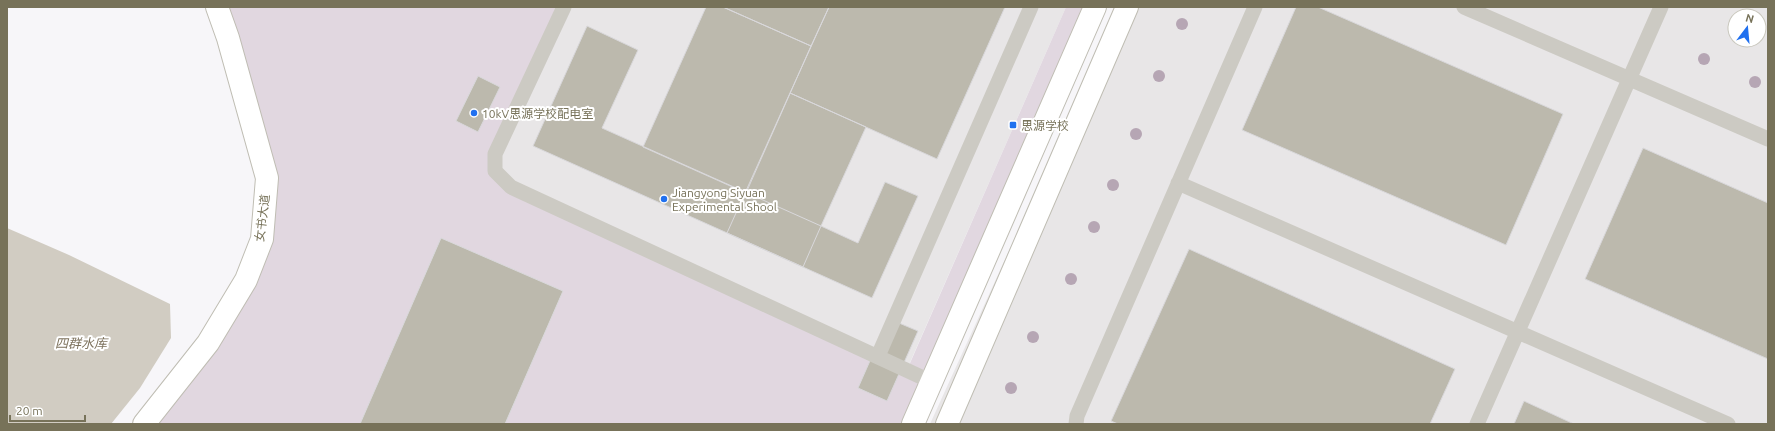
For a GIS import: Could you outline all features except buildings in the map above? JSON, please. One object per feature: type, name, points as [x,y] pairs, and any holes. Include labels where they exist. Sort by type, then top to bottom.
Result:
[{"type":"main road","name":"女书大道","points":[[144,424],[208,342],[246,280],[262,239],[267,178],[228,38],[217,7]]},
{"type":"main road","points":[[913,424],[1095,7]]},
{"type":"main road","points":[[947,424],[1127,7]]},
{"type":"main road","points":[[1034,147],[1061,159]]},
{"type":"lane","points":[[564,7],[495,154],[495,171],[511,187],[932,382]]},
{"type":"lane","points":[[878,356],[1031,7]]},
{"type":"lane","points":[[1076,424],[1080,409],[1255,7]]},
{"type":"lane","points":[[1464,7],[1768,139]]},
{"type":"lane","points":[[1477,424],[1661,7]]},
{"type":"lane","points":[[1178,183],[1728,424]]},
{"type":"shaded area","points":[[217,7],[564,7],[495,154],[511,187],[907,370],[1066,7],[1095,7],[913,424],[505,424],[563,291],[441,238],[360,424],[144,424],[246,280],[267,178]]},
{"type":"shaded area","name":"Jiangyong Siyuan Experimental Shool","points":[[300,7],[1066,7],[883,424],[248,424]]},
{"type":"shaded area","points":[[1120,7],[1768,7],[1768,424],[930,424]]},
{"type":"water","name":"四群水库","points":[[7,228],[69,255],[170,304],[171,338],[140,388],[111,424],[7,424]]},
{"type":"place","name":"10kV思源学校配电室","points":[[474,113]]},
{"type":"place","name":"思源学校","points":[[1013,125]]},
{"type":"place","name":"Jiangyong Siyuan Experimental Shool","points":[[664,199]]}]
